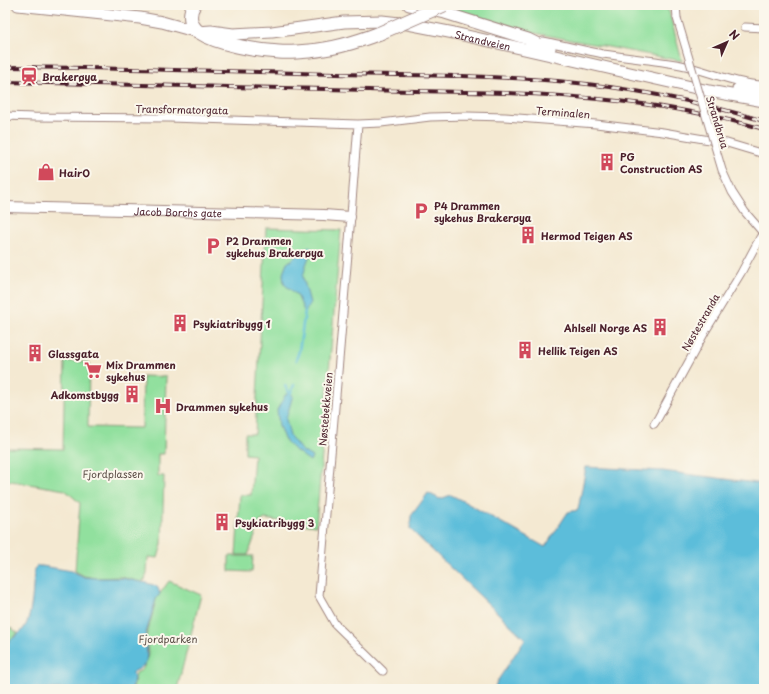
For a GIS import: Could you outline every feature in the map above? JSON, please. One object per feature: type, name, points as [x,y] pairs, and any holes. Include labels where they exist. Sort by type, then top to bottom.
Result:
[{"type":"highway","points":[[194,5],[191,12],[194,27],[198,32],[210,38],[242,47],[268,51],[292,52],[330,48],[358,41],[444,5]]},
{"type":"main road","name":"Strandveien","points":[[18,5],[140,18],[162,22],[198,32],[211,31],[233,34],[272,32],[344,22],[382,21],[432,28],[709,91],[764,101]]},
{"type":"main road","name":"Strandveien","points":[[409,5],[445,13],[528,39],[538,44],[598,61],[731,88],[762,90]]},
{"type":"street","name":"Strandbrua","points":[[676,5],[677,18],[722,170],[732,192],[745,212],[764,234]]},
{"type":"street","points":[[745,27],[764,28]]},
{"type":"street","points":[[528,39],[603,54],[683,65],[762,90]]},
{"type":"street","name":"Transformatorgata","points":[[5,116],[42,118],[170,118],[358,124]]},
{"type":"street","name":"Terminalen","points":[[358,124],[381,123],[430,117],[505,117],[663,132],[727,143],[764,154]]},
{"type":"street","name":"Nøstebekkveien","points":[[358,124],[319,596],[335,624],[383,671]]},
{"type":"street","name":"Jacob Borchs gate","points":[[5,207],[350,217]]},
{"type":"street","name":"Nøstestranda","points":[[654,424],[764,230]]},
{"type":"green space","points":[[438,5],[590,5],[608,8],[662,6],[669,11],[682,61],[529,32]]},
{"type":"green space","points":[[266,228],[341,230],[316,526],[265,519],[260,522],[248,555],[236,555],[240,495],[251,495],[254,455],[245,454],[245,434],[255,434]]},
{"type":"green space","name":"Fjordplassen","points":[[65,361],[89,362],[88,427],[142,428],[143,376],[166,377],[164,454],[158,454],[158,476],[164,476],[162,544],[158,558],[148,557],[147,573],[145,580],[141,582],[121,577],[95,578],[84,576],[75,571],[80,503],[65,490],[5,480],[5,448],[63,449]]},
{"type":"green space","points":[[229,556],[253,556],[252,572],[229,571]]},
{"type":"green space","name":"Fjordparken","points":[[169,581],[201,595],[177,689],[133,689],[136,673],[142,670],[147,661],[148,653],[146,637],[156,599]]},
{"type":"green space","points":[[5,624],[18,633],[5,644]]},
{"type":"water","points":[[309,246],[312,249],[303,277],[310,303],[305,313],[297,295],[284,284],[283,274],[286,264]]},
{"type":"water","points":[[286,394],[293,395],[286,419],[290,436],[301,450],[312,457],[310,461],[292,448],[284,439],[279,426],[277,410]]},
{"type":"water","points":[[586,467],[663,471],[764,484],[764,689],[494,689],[498,680],[525,639],[410,529],[411,516],[428,493],[440,499],[451,495],[545,547],[568,512],[578,510]]},
{"type":"water","points":[[37,566],[72,571],[84,577],[121,578],[147,583],[158,588],[160,594],[156,599],[145,637],[147,654],[146,662],[139,669],[133,672],[134,678],[132,689],[5,689],[5,644],[20,632],[27,623],[32,600],[34,569]]},
{"type":"waterway","points":[[296,360],[299,351],[305,311]]},
{"type":"waterway","points":[[289,397],[294,385]]},
{"type":"waterway","points":[[285,386],[290,394]]},
{"type":"railway","points":[[5,67],[529,79],[636,91],[688,101],[764,121]]},
{"type":"railway","points":[[5,82],[541,94],[619,101],[661,107],[703,114],[764,129]]},
{"type":"place","name":"Brakerøya","points":[[29,76]]},
{"type":"place","name":"PG Construction AS","points":[[607,162]]},
{"type":"place","name":"HairO","points":[[46,172]]},
{"type":"place","name":"P4 Drammen sykehus Brakerøya","points":[[421,211]]},
{"type":"place","name":"Hermod Teigen AS","points":[[528,235]]},
{"type":"place","name":"P2 Drammen sykehus Brakerøya","points":[[213,246]]},
{"type":"place","name":"Psykiatribygg 1","points":[[180,323]]},
{"type":"place","name":"Ahlsell Norge AS","points":[[660,327]]},
{"type":"place","name":"Hellik Teigen AS","points":[[525,350]]},
{"type":"place","name":"Glassgata","points":[[35,353]]},
{"type":"place","name":"Mix Drammen sykehus","points":[[93,370]]},
{"type":"place","name":"Adkomstbygg","points":[[132,394]]},
{"type":"place","name":"Drammen sykehus","points":[[163,406]]},
{"type":"place","name":"Psykiatribygg 3","points":[[222,522]]}]
